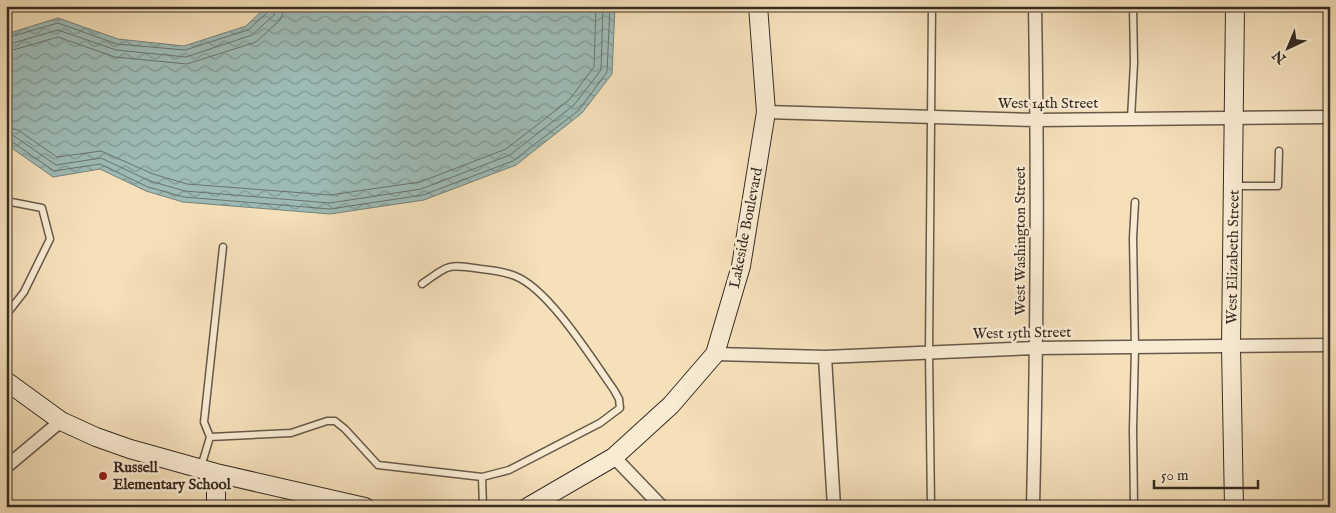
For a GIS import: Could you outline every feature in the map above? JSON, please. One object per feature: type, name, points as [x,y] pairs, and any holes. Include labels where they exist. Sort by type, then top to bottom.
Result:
[{"type":"street","name":"Lakeside Boulevard","points":[[528,507],[614,456],[671,405],[715,354],[741,266],[766,112],[758,6]]},
{"type":"street","name":"West Washington Street","points":[[1033,507],[1037,120],[1035,6]]},
{"type":"street","name":"West Elizabeth Street","points":[[1234,6],[1234,186],[1231,347],[1234,507]]},
{"type":"street","name":"West 14th Street","points":[[766,112],[1037,120],[1330,117]]},
{"type":"street","name":"West 15th Street","points":[[715,354],[825,356],[1036,348],[1330,345]]},
{"type":"street","points":[[825,356],[834,507]]},
{"type":"street","points":[[6,381],[61,421],[96,437],[130,449],[208,471],[365,507]]},
{"type":"street","points":[[6,467],[61,421]]},
{"type":"street","points":[[614,456],[662,507]]},
{"type":"street","points":[[208,471],[216,507]]},
{"type":"lane","points":[[931,507],[929,352],[932,6]]},
{"type":"lane","points":[[1132,119],[1134,63],[1133,6]]},
{"type":"lane","points":[[1234,186],[1278,186],[1279,151]]},
{"type":"lane","points":[[6,201],[42,208],[50,239],[24,292],[6,315]]},
{"type":"lane","points":[[1134,507],[1135,348],[1133,238],[1135,202]]},
{"type":"lane","points":[[208,471],[210,437],[204,422],[223,247]]},
{"type":"lane","points":[[210,437],[291,433],[327,421],[335,422],[345,429],[378,465],[482,477],[508,470],[600,423],[620,408],[619,399],[614,390],[552,304],[534,288],[516,276],[455,265],[444,268],[422,284]]},
{"type":"lane","points":[[482,477],[484,507]]},
{"type":"water","points":[[267,6],[615,6],[612,74],[582,113],[516,165],[424,200],[330,214],[183,202],[146,191],[100,169],[53,177],[6,144],[6,34],[58,18],[118,39],[184,46],[246,26]]},
{"type":"place","name":"Russell Elementary School","points":[[103,476]]}]
